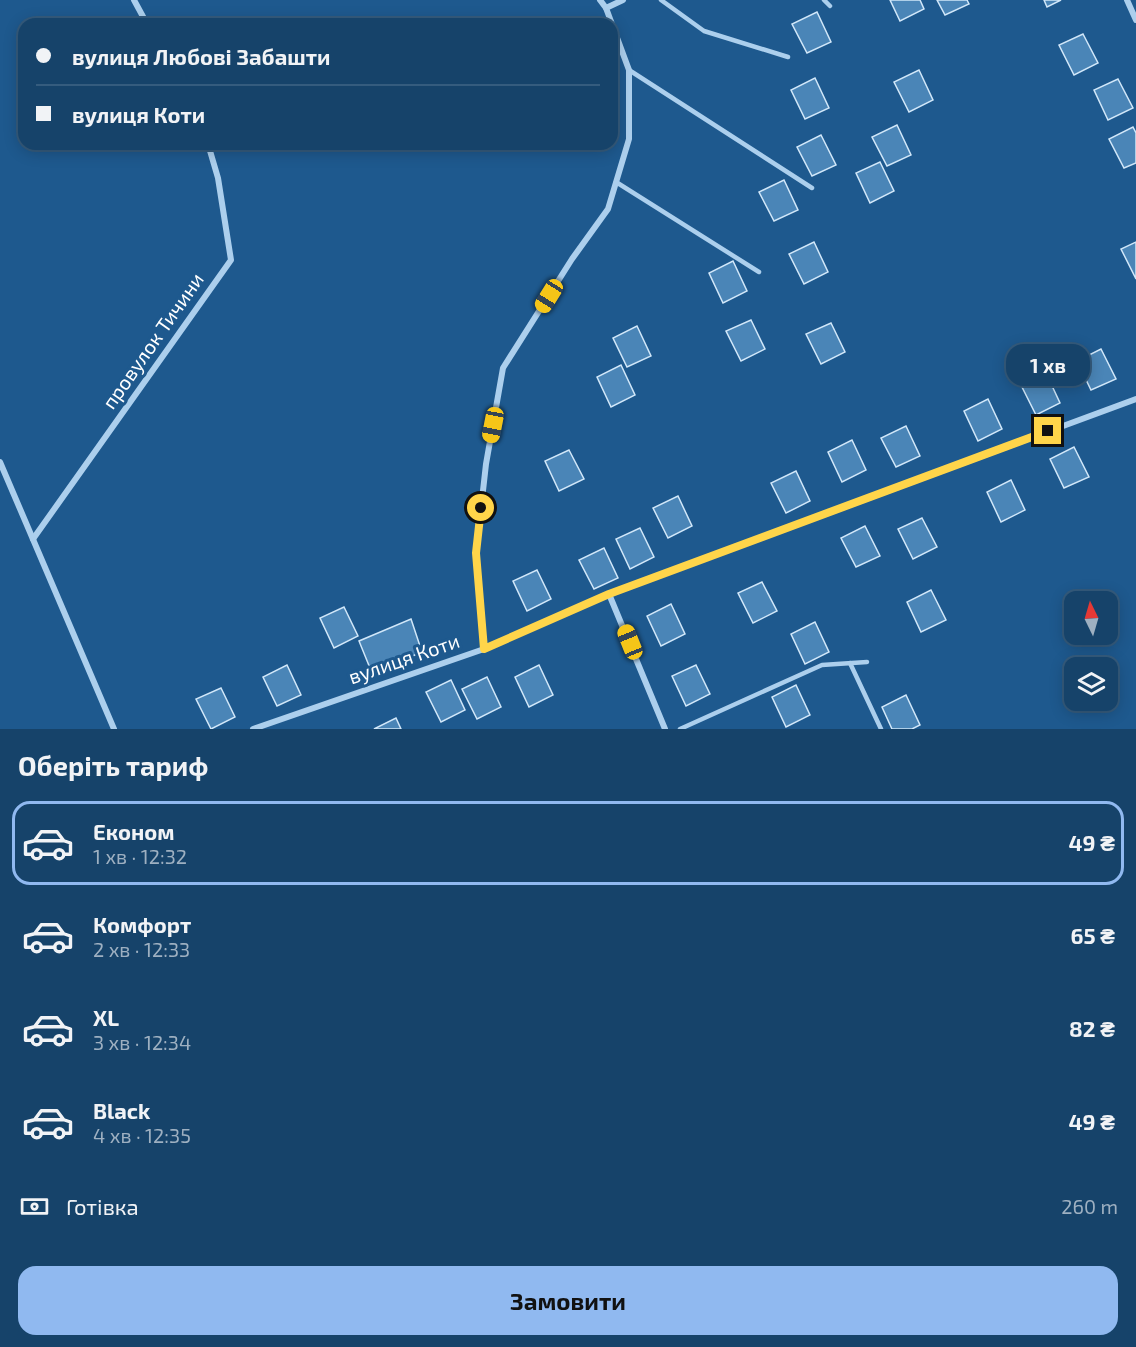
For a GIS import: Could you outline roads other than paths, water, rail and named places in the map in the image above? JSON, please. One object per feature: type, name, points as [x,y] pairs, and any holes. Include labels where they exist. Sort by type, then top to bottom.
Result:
[{"type":"street","points":[[134,0],[144,18]]},
{"type":"street","points":[[600,0],[610,18]]},
{"type":"street","points":[[606,8],[622,0]]},
{"type":"street","points":[[1127,0],[1136,20]]},
{"type":"street","points":[[484,649],[476,553],[486,464],[503,368],[572,260],[608,209],[629,139],[629,70],[618,40]]},
{"type":"street","name":"провулок Тичини","points":[[33,538],[231,260],[218,178],[210,150]]},
{"type":"street","name":"вулиця Коти","points":[[254,729],[484,649],[609,594],[1136,399]]},
{"type":"street","points":[[0,462],[114,729]]},
{"type":"street","points":[[609,594],[665,729]]},
{"type":"lane","points":[[661,0],[704,31],[788,57]]},
{"type":"lane","points":[[824,0],[830,6]]},
{"type":"lane","points":[[629,70],[812,188]]},
{"type":"lane","points":[[616,182],[759,272]]},
{"type":"lane","points":[[680,729],[822,666],[867,662]]},
{"type":"lane","points":[[850,663],[881,729]]}]
